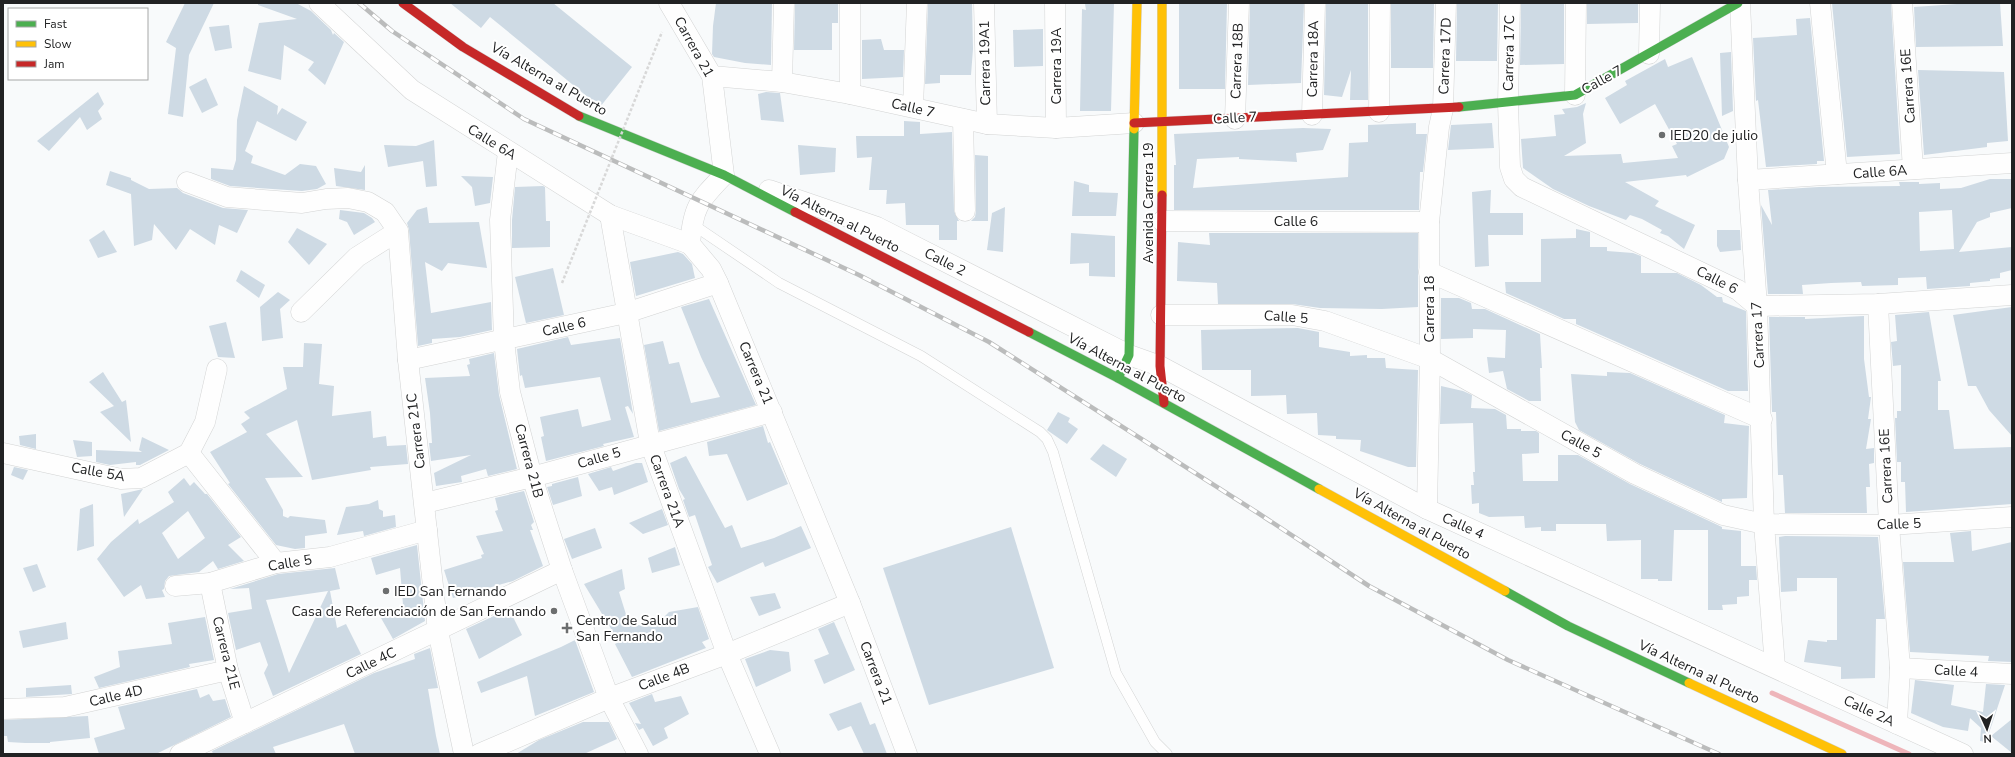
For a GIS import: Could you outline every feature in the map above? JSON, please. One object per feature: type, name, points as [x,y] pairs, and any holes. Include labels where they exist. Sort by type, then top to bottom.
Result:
[{"type":"main road","name":"Vía Alterna al Puerto","points":[[403,3],[463,46],[587,120],[724,175],[1118,378],[1568,626],[1842,754]]},
{"type":"main road","name":"Avenida Carrera 19","points":[[1118,378],[1129,355],[1136,3]]},
{"type":"main road","name":"Avenida Carrera 19","points":[[1162,3],[1162,221],[1160,366],[1164,403]]},
{"type":"main road","name":"Calle 7","points":[[1134,123],[1443,109],[1575,95],[1649,54],[1720,8],[1739,3]]},
{"type":"street","name":"Calle 6A","points":[[319,3],[412,90],[610,215],[690,244]]},
{"type":"street","name":"Carrera 21","points":[[669,3],[712,76],[724,175]]},
{"type":"street","points":[[782,82],[784,3]]},
{"type":"street","points":[[850,3],[850,94]]},
{"type":"street","points":[[913,107],[917,3]]},
{"type":"street","name":"Carrera 19A1","points":[[984,3],[987,124]]},
{"type":"street","name":"Carrera 19A","points":[[1055,3],[1056,128]]},
{"type":"street","name":"Carrera 18B","points":[[1235,118],[1239,3]]},
{"type":"street","name":"Carrera 18A","points":[[1312,115],[1314,3]]},
{"type":"street","points":[[1379,112],[1380,3]]},
{"type":"street","name":"Carrera 17D","points":[[1443,109],[1446,3]]},
{"type":"street","name":"Carrera 17C","points":[[1508,103],[1510,3]]},
{"type":"street","points":[[1575,95],[1576,3]]},
{"type":"street","points":[[1649,54],[1650,3]]},
{"type":"street","name":"Carrera 17","points":[[1739,3],[1748,180],[1757,306],[1762,419],[1764,524],[1775,667]]},
{"type":"street","points":[[1820,3],[1837,174]]},
{"type":"street","name":"Carrera 16E","points":[[1902,3],[1913,169]]},
{"type":"street","name":"Calle 7","points":[[712,76],[782,82],[850,94],[987,124],[1056,128],[1134,123]]},
{"type":"street","name":"Calle 6","points":[[1508,103],[1510,167],[1514,179],[1522,187],[1738,290],[1757,306]]},
{"type":"street","name":"Carrera 18","points":[[1427,509],[1430,359],[1429,222],[1439,127],[1443,109]]},
{"type":"street","name":"Carrera 19A1","points":[[963,119],[964,211]]},
{"type":"street","name":"Carrera 21B","points":[[508,152],[500,220],[504,341],[510,392],[532,477],[562,570],[609,698],[638,754]]},
{"type":"street","name":"Calle 6A","points":[[1748,180],[2012,163]]},
{"type":"street","points":[[690,244],[694,214],[700,200],[724,175]]},
{"type":"street","name":"Calle 2","points":[[724,175],[877,227],[1129,355],[1160,366]]},
{"type":"street","points":[[187,182],[227,197],[302,203],[326,199],[348,198],[368,202],[385,212],[398,231],[357,257],[301,312]]},
{"type":"street","name":"Carrera 21A","points":[[610,215],[650,444],[727,654],[770,754]]},
{"type":"street","name":"Calle 6","points":[[1162,221],[1429,222]]},
{"type":"street","name":"Carrera 21C","points":[[398,231],[408,360],[438,631],[464,754]]},
{"type":"street","name":"Carrera 21","points":[[690,244],[711,269],[718,283],[850,603],[907,754]]},
{"type":"street","points":[[1429,272],[1762,419]]},
{"type":"street","name":"Calle 6","points":[[408,360],[504,341],[626,313],[718,283]]},
{"type":"street","points":[[1757,306],[1878,304],[2012,295]]},
{"type":"street","name":"Carrera 16E","points":[[1878,304],[1889,526],[1900,668],[1897,724]]},
{"type":"street","name":"Calle 5","points":[[1161,315],[1292,315],[1325,321],[1430,359],[1635,474],[1723,515],[1764,524],[1889,526],[2012,517]]},
{"type":"street","name":"Calle 4","points":[[1160,366],[1427,509],[1775,667]]},
{"type":"street","points":[[217,369],[206,422],[188,453],[276,563]]},
{"type":"street","name":"Calle 5","points":[[425,503],[532,477],[772,412]]},
{"type":"street","name":"Calle 5A","points":[[3,453],[121,479],[141,478],[188,453]]},
{"type":"street","name":"Calle 5","points":[[175,586],[210,583],[276,563],[330,557],[428,530]]},
{"type":"street","name":"Calle 4C","points":[[180,754],[562,570]]},
{"type":"street","name":"Carrera 21E","points":[[210,583],[228,670],[245,723]]},
{"type":"street","name":"Calle 4B","points":[[479,754],[609,698],[727,654],[850,603]]},
{"type":"street","name":"Calle 2A","points":[[1775,667],[1963,754]]},
{"type":"street","name":"Calle 4","points":[[1900,668],[2012,674]]},
{"type":"street","name":"Calle 4D","points":[[3,709],[65,707],[228,670]]},
{"type":"lane","points":[[692,224],[779,283],[921,356],[1040,432],[1047,439],[1053,452],[1116,673],[1156,742],[1167,754]]},
{"type":"path","points":[[562,283],[662,32]]},
{"type":"building","points":[[185,3],[214,3],[189,55],[183,117],[168,114],[176,48],[166,42]]},
{"type":"building","points":[[258,3],[296,3],[311,11],[331,30],[333,35],[334,33],[344,42],[325,85],[308,70],[314,62],[284,45],[281,80],[248,71],[259,23],[297,19],[258,5]]},
{"type":"building","points":[[450,3],[553,3],[632,67],[600,107],[490,17],[481,28]]},
{"type":"building","points":[[716,3],[772,3],[771,65],[745,63],[714,57],[712,54],[713,26]]},
{"type":"building","points":[[795,3],[838,3],[838,23],[832,23],[832,50],[794,50]]},
{"type":"building","points":[[928,3],[972,3],[973,49],[971,75],[940,75],[940,83],[925,84]]},
{"type":"building","points":[[1114,3],[1111,111],[1080,111],[1082,9],[1086,10],[1085,4]]},
{"type":"building","points":[[1179,3],[1227,3],[1225,89],[1179,89]]},
{"type":"building","points":[[1250,3],[1304,3],[1301,83],[1248,85]]},
{"type":"building","points":[[1326,3],[1368,3],[1368,100],[1350,100],[1351,70],[1342,97],[1324,95]]},
{"type":"building","points":[[1391,3],[1434,3],[1433,68],[1391,68]]},
{"type":"building","points":[[1457,3],[1498,3],[1497,61],[1456,61]]},
{"type":"building","points":[[1521,3],[1564,3],[1564,64],[1520,65]]},
{"type":"building","points":[[1587,3],[1638,3],[1638,23],[1587,24]]},
{"type":"building","points":[[1832,3],[1891,3],[1900,154],[1847,157]]},
{"type":"building","points":[[1957,3],[2000,3],[2003,46],[1916,47],[1914,7]]},
{"type":"building","points":[[1810,18],[1824,161],[1817,161],[1817,164],[1766,167],[1758,100],[1756,101],[1753,38],[1797,35],[1796,19]]},
{"type":"building","points":[[229,25],[232,48],[215,51],[209,27]]},
{"type":"building","points":[[1043,29],[1043,66],[1014,67],[1013,30]]},
{"type":"building","points":[[881,39],[884,50],[904,50],[903,77],[862,79],[862,40]]},
{"type":"building","points":[[1731,52],[1733,111],[1722,116],[1720,53]]},
{"type":"building","points":[[1692,57],[1729,147],[1724,159],[1687,177],[1686,175],[1625,182],[1659,201],[1655,206],[1695,225],[1684,249],[1668,236],[1660,233],[1662,230],[1642,219],[1630,215],[1626,220],[1589,206],[1553,189],[1523,168],[1521,139],[1556,136],[1554,115],[1565,114],[1562,109],[1577,107],[1586,103],[1583,114],[1586,143],[1564,156],[1621,154],[1623,163],[1678,158],[1672,146],[1677,144],[1655,104],[1620,124],[1605,98],[1627,85],[1625,81],[1665,59],[1668,67]]},
{"type":"building","points":[[1918,70],[2004,72],[2008,141],[1987,143],[1987,147],[1924,155]]},
{"type":"building","points":[[206,78],[218,105],[202,113],[189,87]]},
{"type":"building","points":[[244,86],[278,106],[277,115],[282,108],[307,122],[296,141],[257,121],[245,151],[253,156],[251,163],[285,175],[300,164],[316,166],[326,184],[317,189],[302,191],[230,186],[211,179],[211,168],[233,170],[236,160],[237,120]]},
{"type":"building","points":[[98,92],[104,104],[98,111],[102,119],[87,130],[80,117],[49,151],[37,141]]},
{"type":"building","points":[[766,92],[780,93],[784,122],[761,120],[758,94]]},
{"type":"building","points":[[904,121],[920,122],[920,134],[952,132],[954,211],[959,221],[957,221],[957,240],[939,240],[939,225],[906,225],[905,203],[886,204],[887,190],[869,190],[872,157],[857,158],[856,136],[904,136]]},
{"type":"building","points":[[1416,123],[1416,134],[1427,134],[1423,172],[1420,172],[1419,210],[1174,210],[1174,165],[1176,165],[1174,134],[1303,128],[1331,129],[1323,150],[1296,153],[1297,162],[1239,159],[1239,157],[1197,159],[1193,188],[1348,177],[1349,143],[1368,142],[1368,125]]},
{"type":"building","points":[[1492,123],[1494,148],[1448,150],[1451,125]]},
{"type":"building","points":[[434,140],[437,186],[426,187],[423,161],[388,167],[384,145],[416,146]]},
{"type":"building","points":[[798,145],[836,148],[835,172],[800,175]]},
{"type":"building","points":[[975,155],[988,156],[988,221],[971,221],[975,217],[976,211]]},
{"type":"building","points":[[365,165],[365,190],[336,186],[334,168],[361,172]]},
{"type":"building","points":[[110,171],[131,178],[131,180],[149,189],[177,188],[183,193],[223,208],[248,210],[237,233],[219,225],[215,245],[190,229],[176,250],[154,224],[152,240],[134,246],[131,194],[106,185]]},
{"type":"building","points":[[461,176],[493,177],[490,203],[475,206],[472,187]]},
{"type":"building","points":[[1990,179],[2012,179],[2012,208],[1990,213],[1990,217],[1977,222],[1959,252],[2012,247],[2012,270],[2000,273],[2000,278],[1990,279],[1990,281],[1970,283],[1970,286],[1927,289],[1926,277],[1898,278],[1898,285],[1862,286],[1861,282],[1802,285],[1803,294],[1768,294],[1761,205],[1772,225],[1768,190],[1819,187],[1900,186],[1899,182],[1919,182],[1919,184],[1940,183],[1940,189],[1961,188]],"holes":[[[1952,210],[1954,249],[1920,251],[1919,212]]]},
{"type":"building","points":[[1074,181],[1089,185],[1089,192],[1118,193],[1116,216],[1072,216]]},
{"type":"building","points":[[515,187],[545,187],[546,221],[550,221],[550,247],[512,248],[512,220]]},
{"type":"building","points":[[1491,190],[1490,213],[1523,213],[1523,235],[1488,235],[1489,266],[1475,267],[1472,192]]},
{"type":"building","points":[[427,207],[429,223],[479,222],[487,268],[448,263],[442,271],[425,262],[431,313],[491,302],[492,330],[460,337],[432,339],[432,343],[418,346],[409,230],[407,223],[417,210]]},
{"type":"building","points":[[1005,207],[1003,252],[987,250],[992,213]]},
{"type":"building","points":[[340,210],[364,213],[375,222],[354,235],[347,222],[339,219]]},
{"type":"building","points":[[297,228],[327,244],[309,265],[288,242]]},
{"type":"building","points":[[1576,229],[1590,232],[1590,247],[1607,247],[1607,251],[1633,253],[1641,256],[1641,273],[1677,273],[1701,285],[1717,297],[1722,297],[1723,302],[1746,311],[1748,391],[1728,391],[1576,324],[1576,319],[1564,319],[1506,293],[1505,282],[1541,282],[1541,239],[1576,238]]},
{"type":"building","points":[[104,230],[117,252],[98,258],[89,240]]},
{"type":"building","points":[[1717,230],[1740,230],[1741,250],[1720,252],[1717,246]]},
{"type":"building","points":[[1071,233],[1115,236],[1115,277],[1089,276],[1089,263],[1070,264]]},
{"type":"building","points":[[1209,233],[1418,233],[1418,307],[1382,309],[1320,308],[1292,304],[1218,304],[1217,283],[1177,281],[1178,242],[1210,245]]},
{"type":"building","points":[[678,252],[683,254],[692,264],[695,278],[636,296],[630,262]]},
{"type":"building","points":[[553,268],[564,315],[526,323],[515,277]]},
{"type":"building","points":[[241,270],[265,285],[259,298],[236,281]]},
{"type":"building","points":[[278,292],[290,300],[280,309],[283,338],[262,341],[260,307]]},
{"type":"building","points":[[1441,298],[1459,298],[1471,303],[1472,309],[1485,309],[1540,334],[1542,368],[1540,368],[1541,401],[1529,401],[1507,389],[1503,371],[1489,373],[1487,357],[1505,358],[1506,330],[1473,329],[1473,338],[1441,339]]},
{"type":"building","points":[[709,299],[756,405],[659,431],[644,345],[663,341],[669,364],[679,362],[691,403],[720,397],[701,357],[681,307]]},
{"type":"building","points":[[2012,307],[2012,436],[1989,410],[1976,386],[1968,386],[1953,315]]},
{"type":"building","points":[[1929,312],[1941,381],[1938,381],[1938,410],[1949,410],[1954,449],[2012,447],[2012,504],[1906,512],[1905,482],[1901,482],[1901,462],[1897,462],[1895,418],[1897,418],[1897,411],[1901,411],[1901,365],[1893,366],[1891,342],[1897,341],[1895,315]]},
{"type":"building","points":[[1864,316],[1864,359],[1869,397],[1871,397],[1868,419],[1871,419],[1866,449],[1874,448],[1874,463],[1869,464],[1870,487],[1866,487],[1867,513],[1785,513],[1783,475],[1778,475],[1776,412],[1772,412],[1769,317],[1805,317],[1805,319]]},
{"type":"building","points":[[226,322],[235,358],[218,357],[209,326]]},
{"type":"building","points":[[1298,328],[1319,332],[1319,347],[1350,352],[1350,356],[1367,355],[1367,358],[1385,358],[1386,368],[1418,370],[1416,467],[1408,467],[1360,451],[1361,440],[1336,439],[1336,436],[1318,435],[1317,413],[1287,414],[1286,395],[1251,396],[1251,370],[1202,370],[1201,330]]},
{"type":"building","points":[[568,337],[571,345],[620,338],[633,414],[628,406],[625,407],[634,437],[603,444],[604,446],[546,461],[541,437],[544,436],[540,417],[578,409],[582,427],[611,420],[600,377],[525,388],[522,375],[520,376],[517,349]]},
{"type":"building","points":[[304,343],[322,344],[319,384],[334,386],[332,416],[371,411],[373,438],[386,436],[387,446],[406,445],[408,464],[370,467],[371,470],[312,480],[297,420],[266,434],[303,477],[265,478],[283,510],[283,516],[288,518],[290,516],[325,520],[327,533],[305,536],[305,548],[295,549],[276,545],[228,484],[230,483],[210,452],[247,432],[241,424],[250,418],[244,412],[287,389],[283,367],[303,367]]},
{"type":"building","points":[[494,353],[499,395],[517,469],[488,476],[486,469],[461,476],[462,482],[436,486],[434,473],[471,455],[431,461],[429,443],[432,443],[430,413],[425,378],[470,376],[467,365],[470,364],[469,359]]},
{"type":"building","points":[[103,372],[122,402],[126,400],[131,442],[100,412],[114,406],[89,382]]},
{"type":"building","points":[[1607,372],[1630,373],[1725,415],[1724,423],[1749,426],[1747,498],[1722,499],[1722,502],[1640,464],[1579,430],[1575,422],[1571,374],[1607,376]]},
{"type":"building","points":[[1441,386],[1463,391],[1472,395],[1471,408],[1495,409],[1506,415],[1507,429],[1521,429],[1521,431],[1536,431],[1539,433],[1539,453],[1522,454],[1523,481],[1558,481],[1558,455],[1578,455],[1630,484],[1722,527],[1722,529],[1741,531],[1741,566],[1756,566],[1757,580],[1749,580],[1749,596],[1737,597],[1737,604],[1722,605],[1723,610],[1708,610],[1708,530],[1674,530],[1672,581],[1658,581],[1658,579],[1641,579],[1641,540],[1607,541],[1606,524],[1556,524],[1556,531],[1541,531],[1541,527],[1525,528],[1524,516],[1489,517],[1479,513],[1479,503],[1472,504],[1471,485],[1474,485],[1473,472],[1475,472],[1473,423],[1440,424]]},
{"type":"building","points":[[1058,412],[1070,418],[1068,422],[1078,429],[1067,444],[1047,430]]},
{"type":"building","points":[[763,426],[768,443],[770,442],[788,484],[747,501],[727,454],[709,456],[707,442]]},
{"type":"building","points":[[36,434],[36,449],[20,445],[19,436]]},
{"type":"building","points":[[142,437],[169,450],[140,465],[136,465],[136,462],[110,465],[96,462],[96,450],[142,452],[139,450]]},
{"type":"building","points":[[73,440],[92,442],[92,456],[77,457]]},
{"type":"building","points":[[1103,444],[1127,459],[1116,477],[1090,459]]},
{"type":"building","points":[[686,456],[725,528],[732,525],[741,548],[774,538],[801,526],[811,548],[765,567],[763,562],[717,583],[708,567],[712,565],[695,515],[689,517],[683,500],[685,499],[679,489],[670,463]]},
{"type":"building","points":[[636,463],[642,463],[648,482],[614,495],[612,487],[599,491],[588,474],[611,467],[613,471]]},
{"type":"building","points":[[14,467],[28,470],[23,480],[11,475]]},
{"type":"building","points":[[578,477],[582,496],[553,505],[547,487],[552,486],[552,484]]},
{"type":"building","points":[[184,478],[190,486],[194,482],[205,494],[207,494],[241,537],[228,545],[244,561],[218,569],[213,561],[199,572],[169,576],[165,581],[164,589],[162,590],[165,597],[146,599],[141,585],[124,597],[97,559],[111,542],[138,519],[139,524],[174,502],[168,492]],"holes":[[[188,511],[205,538],[178,559],[162,533]]]},
{"type":"building","points":[[143,489],[124,517],[121,494]]},
{"type":"building","points":[[524,491],[534,522],[531,525],[533,530],[530,530],[543,566],[513,581],[453,598],[444,570],[482,558],[481,555],[484,554],[476,536],[503,531],[495,511],[498,510],[495,498]]},
{"type":"building","points":[[378,500],[379,509],[383,511],[383,517],[395,515],[396,527],[364,536],[363,531],[337,535],[346,507],[369,504]]},
{"type":"building","points":[[93,504],[94,546],[77,551],[80,509]]},
{"type":"building","points":[[662,509],[668,525],[643,534],[629,523]]},
{"type":"building","points":[[1011,527],[1054,668],[929,705],[883,568]]},
{"type":"building","points":[[595,528],[602,548],[572,559],[564,539]]},
{"type":"building","points":[[1971,531],[1972,551],[2012,542],[2012,662],[1988,661],[1989,656],[1910,652],[1903,562],[1954,562],[1950,533]]},
{"type":"building","points":[[1779,537],[1878,537],[1885,619],[1876,619],[1875,678],[1841,679],[1841,667],[1804,662],[1808,640],[1827,642],[1827,640],[1837,640],[1837,578],[1797,578],[1797,591],[1781,592]]},
{"type":"building","points":[[417,545],[425,621],[393,639],[381,618],[403,605],[400,568],[376,575],[371,558]]},
{"type":"building","points":[[675,547],[680,565],[652,573],[648,558]]},
{"type":"building","points":[[37,564],[46,587],[33,592],[23,568]]},
{"type":"building","points":[[335,568],[340,589],[330,591],[337,628],[346,624],[361,654],[273,696],[264,673],[268,665],[260,642],[236,650],[228,613],[252,609],[249,588],[230,589],[278,574]],"holes":[[[328,591],[289,673],[266,600]]]},
{"type":"building","points":[[622,569],[625,589],[619,592],[629,624],[654,627],[669,612],[698,607],[709,639],[702,642],[706,648],[632,677],[615,644],[619,642],[584,584]]},
{"type":"building","points":[[775,593],[781,608],[759,616],[750,597]]},
{"type":"building","points":[[509,609],[522,635],[479,659],[466,629]]},
{"type":"building","points":[[205,617],[214,660],[189,664],[190,667],[99,688],[94,677],[120,667],[118,651],[172,644],[168,623]]},
{"type":"building","points":[[66,622],[68,639],[23,648],[19,631]]},
{"type":"building","points":[[834,622],[855,670],[824,684],[814,660],[829,654],[818,629]]},
{"type":"building","points":[[575,640],[594,692],[535,716],[527,676],[481,693],[477,682]]},
{"type":"building","points":[[430,648],[438,688],[428,689],[440,754],[355,754],[344,724],[273,747],[276,754],[213,754],[212,751],[374,673],[415,659],[414,654]]},
{"type":"building","points":[[770,650],[789,652],[791,671],[756,687],[745,659]]},
{"type":"building","points":[[1915,680],[1954,685],[1951,705],[1983,712],[1986,684],[2005,685],[1986,742],[1980,741],[1981,728],[1970,718],[1968,731],[1943,727],[1911,713]]},
{"type":"building","points":[[71,685],[72,694],[26,697],[26,688]]},
{"type":"building","points":[[197,689],[200,698],[209,694],[213,701],[225,699],[231,717],[156,754],[99,754],[94,738],[125,729],[118,707]]},
{"type":"building","points":[[652,694],[655,702],[681,696],[689,714],[664,728],[668,738],[653,746],[643,728],[639,730],[635,723],[641,724],[629,703]]},
{"type":"building","points":[[861,702],[870,725],[875,723],[887,754],[864,754],[851,726],[838,731],[829,714]]},
{"type":"building","points":[[88,716],[90,738],[50,743],[25,743],[8,742],[7,736],[3,736],[3,720]]},
{"type":"building","points":[[2012,719],[2012,753],[1991,736]]},
{"type":"building","points":[[583,722],[609,722],[617,739],[584,754],[516,754],[539,740]]},
{"type":"waterway","points":[[1772,693],[1909,754]]},
{"type":"railway","points":[[359,3],[392,31],[524,119],[859,275],[989,342],[1258,513],[1369,586],[1508,660],[1719,754]]},
{"type":"traffic: fast","points":[[1459,107],[1575,95],[1738,3]]},
{"type":"traffic: fast","points":[[579,116],[724,175],[795,212]]},
{"type":"traffic: fast","points":[[1118,378],[1129,355],[1134,129]]},
{"type":"traffic: fast","points":[[1029,332],[1118,378],[1319,489]]},
{"type":"traffic: fast","points":[[1505,591],[1568,626],[1689,683]]},
{"type":"traffic: slow","points":[[1134,129],[1137,3]]},
{"type":"traffic: slow","points":[[1162,3],[1162,195]]},
{"type":"traffic: slow","points":[[1319,489],[1505,591]]},
{"type":"traffic: slow","points":[[1689,683],[1842,754]]},
{"type":"traffic: jam","points":[[403,3],[463,47],[579,116]]},
{"type":"traffic: jam","points":[[1134,123],[1459,107]]},
{"type":"traffic: jam","points":[[1162,195],[1160,366],[1164,403]]},
{"type":"traffic: jam","points":[[795,212],[1029,332]]},
{"type":"place","name":"IED20 de julio","points":[[1662,135]]},
{"type":"place","name":"IED San Fernando","points":[[386,591]]},
{"type":"place","name":"Casa de Referenciación de San Fernando","points":[[554,611]]},
{"type":"place","name":"Centro de Salud San Fernando","points":[[567,628]]}]
